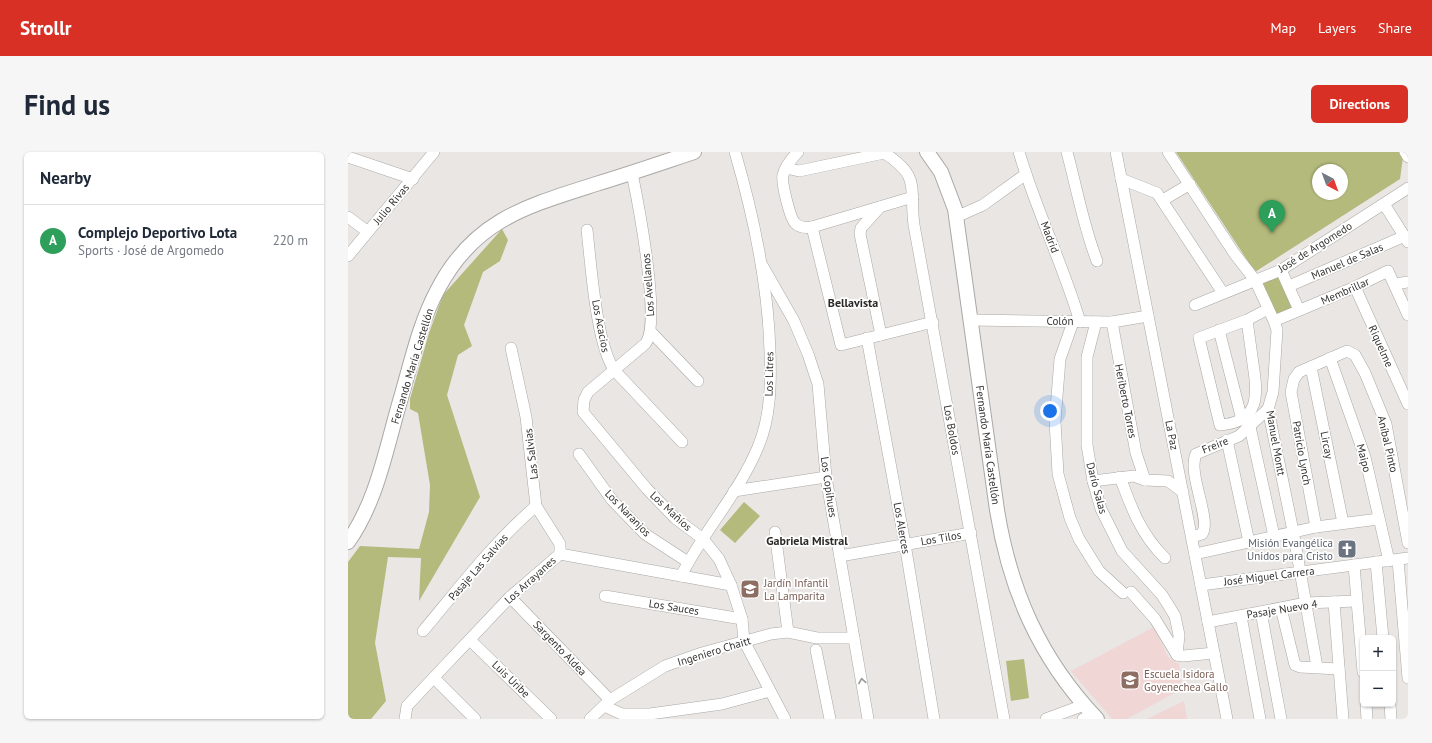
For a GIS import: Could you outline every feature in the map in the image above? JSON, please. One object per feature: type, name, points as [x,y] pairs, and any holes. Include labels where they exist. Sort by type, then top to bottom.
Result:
[{"type":"main road","name":"Fernando María Castellón","points":[[348,542],[363,518],[374,491],[419,337],[431,304],[441,283],[460,255],[486,230],[502,219],[521,210],[548,199],[694,152]]},
{"type":"main road","name":"Fernando María Castellón","points":[[928,152],[939,168],[946,183],[956,217],[998,517],[1011,573],[1020,601],[1042,646],[1062,678],[1089,714]]},
{"type":"street","name":"Julio Rivas","points":[[348,256],[434,152]]},
{"type":"street","name":"Los Litres","points":[[680,576],[734,491],[759,446],[767,411],[770,380],[769,322],[762,265],[747,191],[735,152]]},
{"type":"street","points":[[798,152],[786,168],[782,180],[792,218],[799,226],[807,228],[812,227],[913,197]]},
{"type":"street","points":[[786,168],[799,171],[884,152]]},
{"type":"street","name":"Los Boldos","points":[[884,152],[907,173],[912,183],[914,225],[933,322],[1004,719]]},
{"type":"street","name":"Madrid","points":[[1019,152],[1063,270],[1076,322]]},
{"type":"street","points":[[1067,152],[1088,237],[1097,261]]},
{"type":"street","name":"La Paz","points":[[1116,152],[1227,719]]},
{"type":"street","name":"Manuel Montt","points":[[1168,152],[1234,253],[1255,280],[1278,330],[1273,392],[1268,409],[1301,572],[1317,667]]},
{"type":"street","points":[[1405,152],[1408,157]]},
{"type":"street","points":[[348,157],[412,179]]},
{"type":"street","name":"Los Avellanos","points":[[632,172],[646,251],[651,332],[698,381]]},
{"type":"street","points":[[956,217],[983,205],[1026,174]]},
{"type":"street","points":[[1121,179],[1158,193],[1223,293]]},
{"type":"street","points":[[1163,200],[1190,184]]},
{"type":"street","name":"José de Argomedo","points":[[1195,306],[1281,270],[1408,188]]},
{"type":"street","points":[[1384,204],[1406,239]]},
{"type":"street","points":[[880,207],[861,228],[860,234],[881,335]]},
{"type":"street","points":[[348,217],[368,232]]},
{"type":"street","points":[[812,227],[841,345],[933,322]]},
{"type":"street","name":"Los Acacios","points":[[587,230],[601,333],[607,357],[615,371],[682,442]]},
{"type":"street","name":"Manuel de Salas","points":[[1289,286],[1406,239]]},
{"type":"street","name":"Los Copihues","points":[[762,265],[794,321],[808,354],[818,384],[826,477],[868,719]]},
{"type":"street","points":[[1281,270],[1299,310]]},
{"type":"street","name":"Membrillar","points":[[1274,321],[1355,287],[1388,271],[1395,284]]},
{"type":"street","points":[[1408,282],[1395,284],[1408,314]]},
{"type":"street","name":"Riquelme","points":[[1355,287],[1408,404]]},
{"type":"street","points":[[1246,423],[1220,425],[1199,338],[1247,320],[1268,309]]},
{"type":"street","name":"Colón","points":[[971,320],[1112,322],[1148,316]]},
{"type":"street","name":"Manuel Montt","points":[[1246,423],[1256,396],[1247,320]]},
{"type":"street","points":[[1076,322],[1060,359],[1055,421],[1058,474],[1070,518],[1079,539],[1099,571],[1155,618],[1177,655],[1183,656],[1214,653]]},
{"type":"street","name":"Darío Salas","points":[[1096,322],[1087,357],[1087,445],[1093,482],[1101,509],[1122,551],[1162,594],[1175,616],[1179,635],[1177,655]]},
{"type":"street","name":"Heriberto Torres","points":[[1112,322],[1136,453],[1145,480]]},
{"type":"street","points":[[1219,330],[1246,423],[1274,536]]},
{"type":"street","name":"Los Mañíos","points":[[651,332],[650,338],[645,344],[615,371],[592,388],[586,396],[582,408],[585,416],[647,489],[675,518],[703,539],[719,559],[731,585],[742,619],[744,641],[785,719]]},
{"type":"street","name":"Los Alerces","points":[[867,338],[905,544],[934,719]]},
{"type":"street","name":"Las Salvias","points":[[511,348],[526,417],[536,506],[560,544],[560,554]]},
{"type":"street","name":"Aníbal Pinto","points":[[1330,358],[1347,351],[1351,352],[1355,355],[1366,373],[1386,424],[1408,543]]},
{"type":"street","points":[[1311,367],[1330,358]]},
{"type":"street","name":"Maipo","points":[[1330,358],[1363,450],[1379,519],[1398,560]]},
{"type":"street","name":"Patricio Lynch","points":[[1311,367],[1299,372],[1294,380],[1291,392],[1316,527]]},
{"type":"street","name":"Lircay","points":[[1311,367],[1343,523]]},
{"type":"street","name":"Freire","points":[[1192,537],[1202,534],[1205,524],[1196,484],[1195,457],[1200,451],[1239,436],[1246,423],[1268,409]]},
{"type":"street","points":[[1227,440],[1249,542]]},
{"type":"street","name":"Los Naranjos","points":[[579,454],[612,500],[645,534],[688,562]]},
{"type":"street","points":[[1093,482],[1134,476],[1145,480],[1168,481],[1183,492]]},
{"type":"street","points":[[734,491],[826,477]]},
{"type":"street","points":[[1120,477],[1139,525],[1148,540],[1165,558]]},
{"type":"street","name":"Pasaje Las Salvias","points":[[423,631],[483,559],[517,522],[536,506]]},
{"type":"street","points":[[1195,554],[1293,531],[1379,519]]},
{"type":"street","points":[[775,532],[788,632]]},
{"type":"street","name":"Los Tilos","points":[[840,556],[971,533]]},
{"type":"street","name":"Los Arrayanes","points":[[405,719],[407,706],[510,597],[560,554],[731,585]]},
{"type":"street","points":[[1398,560],[1408,678]]},
{"type":"street","name":"José Miguel Carrera","points":[[1201,585],[1398,560]]},
{"type":"street","points":[[1376,562],[1384,635]]},
{"type":"street","points":[[1354,565],[1363,671]]},
{"type":"street","name":"Los Sauces","points":[[605,596],[742,619]]},
{"type":"street","name":"Sargento Aldea","points":[[510,597],[607,703],[622,714],[650,714],[722,704],[770,691]]},
{"type":"street","name":"Pasaje Nuevo 4","points":[[1208,622],[1306,603],[1356,600]]},
{"type":"street","points":[[1334,602],[1343,719]]},
{"type":"street","points":[[1281,608],[1295,665],[1300,667],[1339,669]]},
{"type":"street","points":[[1261,612],[1281,719]]},
{"type":"street","points":[[1241,616],[1260,719]]},
{"type":"street","name":"Ingeniero Chaitt","points":[[590,719],[607,703],[665,666],[702,653],[771,634],[788,632],[817,638],[854,638]]},
{"type":"street","name":"Luis Uribe","points":[[470,640],[552,719]]},
{"type":"street","points":[[816,650],[830,719]]},
{"type":"street","points":[[434,678],[475,719]]},
{"type":"street","points":[[1366,707],[1367,719]]},
{"type":"street","points":[[1390,707],[1391,719]]},
{"type":"street","points":[[1046,719],[1089,714]]},
{"type":"shaded area","name":"Escuela Isidora Goyenechea Gallo","points":[[1154,627],[1168,657],[1179,664],[1182,689],[1127,719],[1112,719],[1071,671]]},
{"type":"shaded area","points":[[1184,701],[1187,719],[1147,719]]},
{"type":"green space","points":[[1176,152],[1400,152],[1403,157],[1400,179],[1255,272]]},
{"type":"green space","points":[[502,229],[508,240],[500,261],[483,272],[464,325],[472,346],[458,355],[447,395],[480,497],[419,601],[421,558],[388,557],[375,643],[386,701],[371,719],[348,719],[348,562],[360,546],[419,549],[429,512],[430,485],[418,413],[410,409],[410,399],[429,333],[443,295]]},
{"type":"green space","points":[[1279,273],[1293,308],[1275,315],[1262,280]]},
{"type":"green space","points":[[744,502],[760,516],[735,543],[720,530]]},
{"type":"green space","points":[[1024,659],[1029,698],[1011,701],[1006,661]]},
{"type":"place","name":"Complejo Deportivo Lota","points":[[1272,233]]},
{"type":"place","name":"Misión Evangélica Unidos para Cristo","points":[[1347,549]]},
{"type":"place","name":"Jardín Infantil La Lamparita","points":[[750,589]]},
{"type":"place","name":"Escuela Isidora Goyenechea Gallo","points":[[1130,680]]},
{"type":"district","name":"Bellavista","points":[[853,303]]},
{"type":"district","name":"Gabriela Mistral","points":[[807,541]]}]
